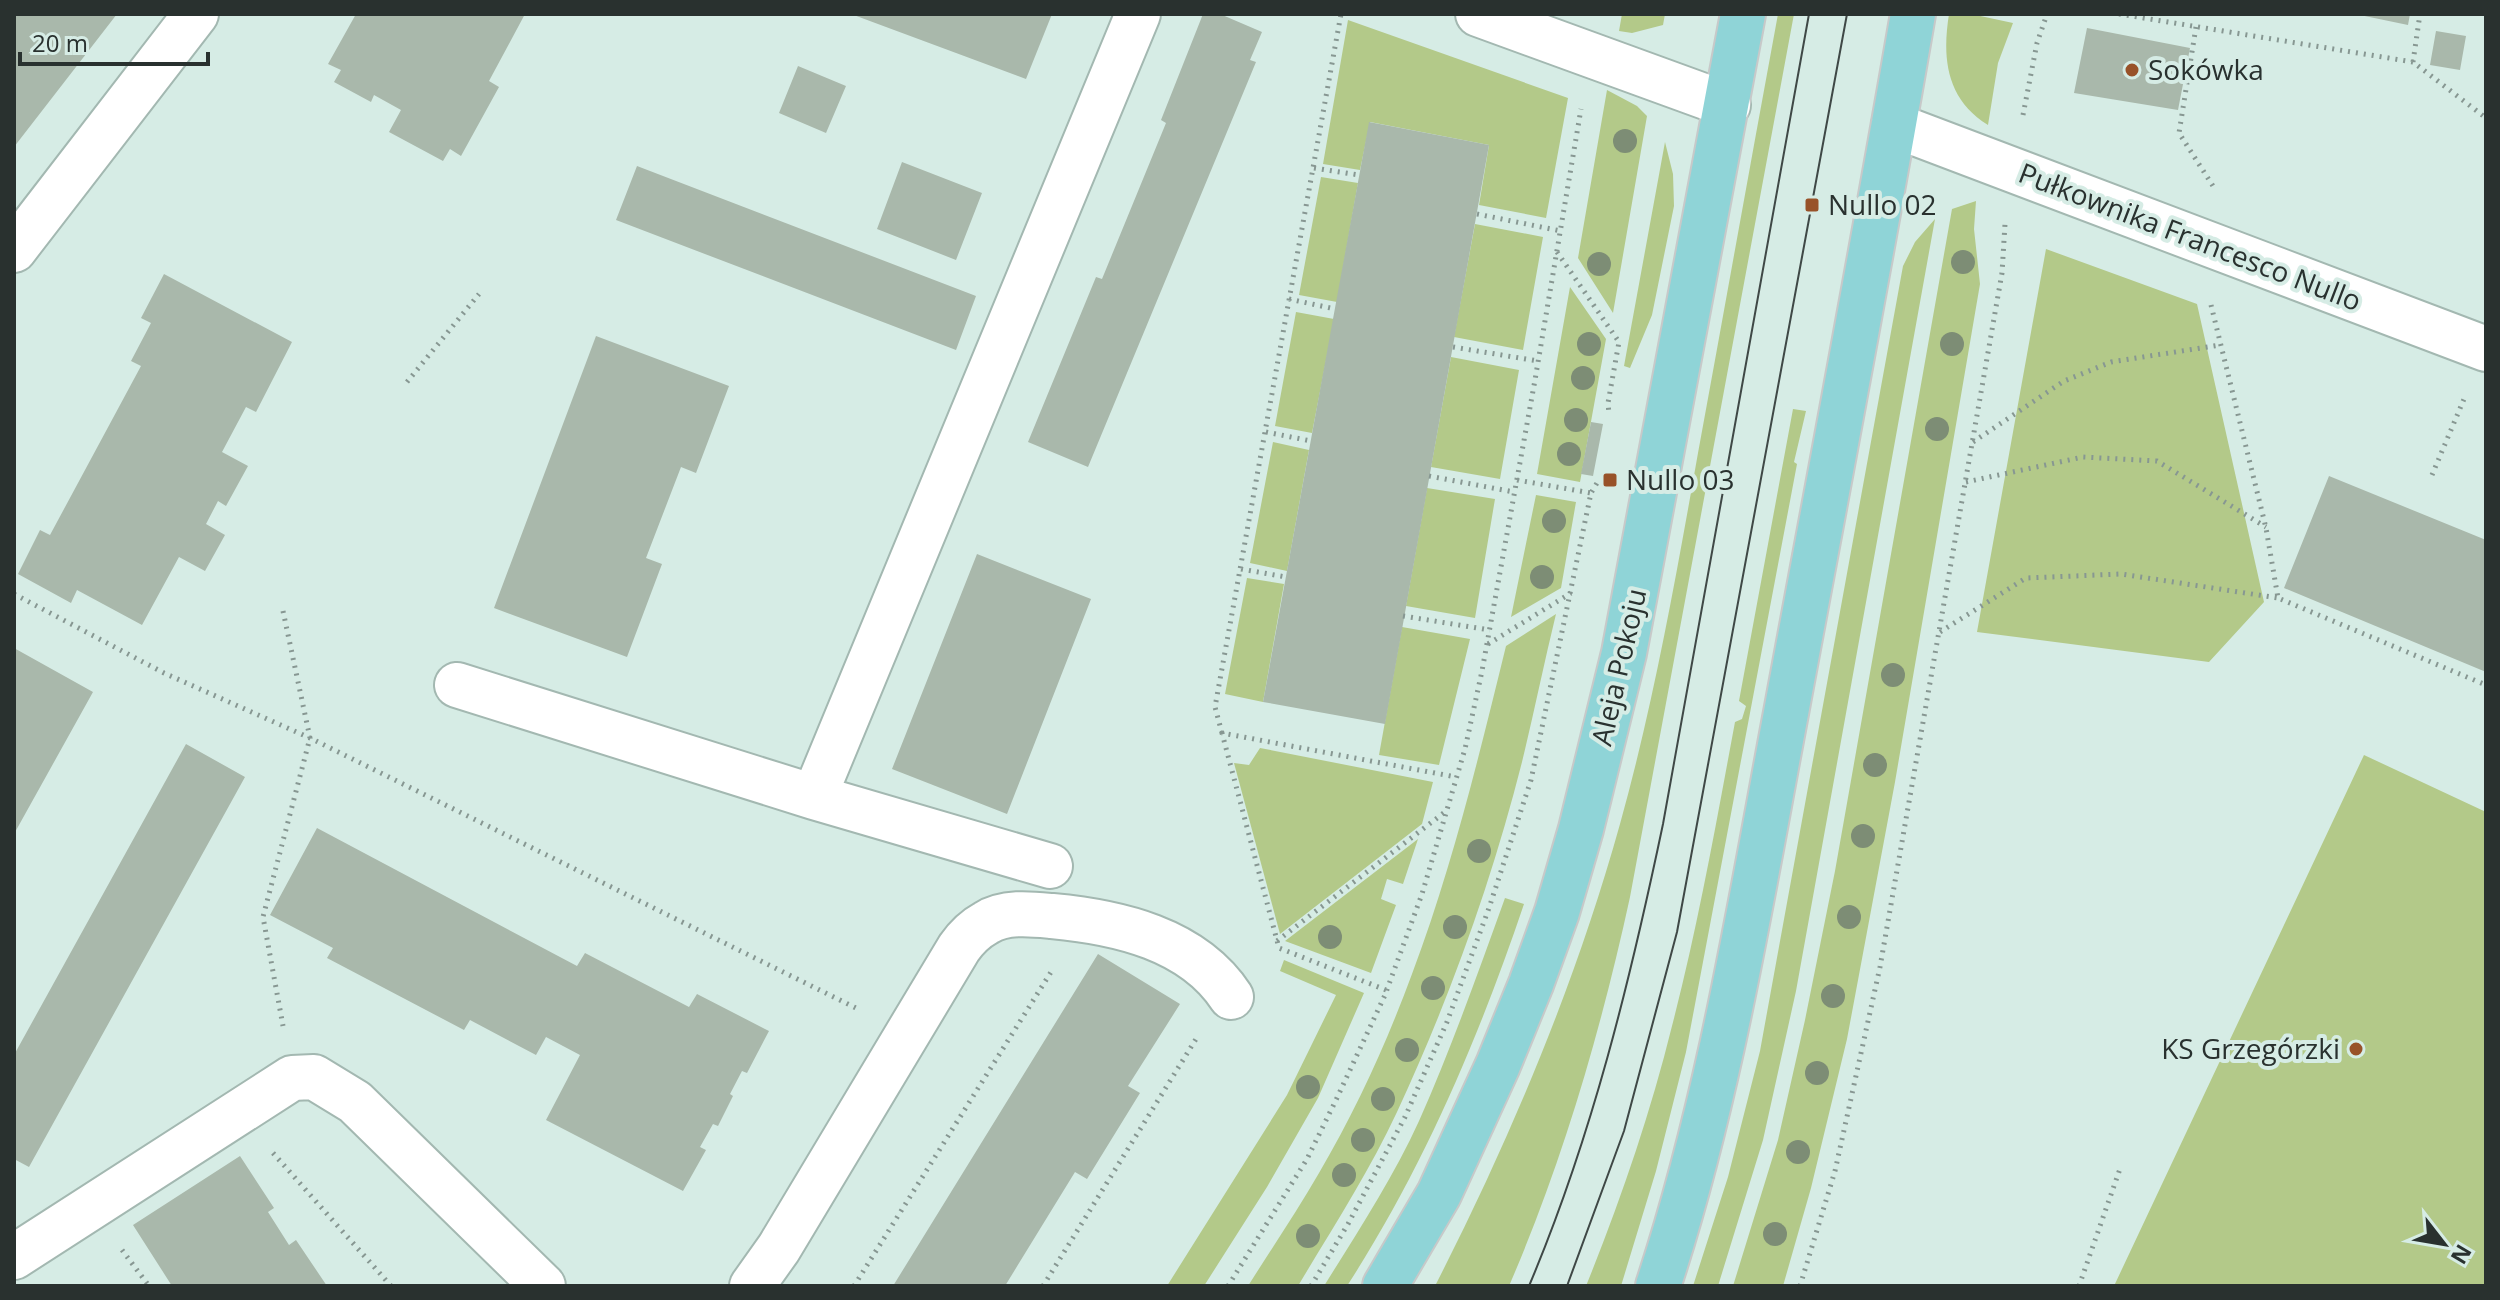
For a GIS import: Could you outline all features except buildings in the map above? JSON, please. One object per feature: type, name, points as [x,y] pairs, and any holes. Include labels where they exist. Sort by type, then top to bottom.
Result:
[{"type":"main road","name":"Aleja Pokoju","points":[[1385,1286],[1439,1194],[1498,1065],[1557,912],[1581,829],[1624,653],[1743,14]]},
{"type":"main road","points":[[1658,1286],[1673,1240],[1721,1052],[1913,14]]},
{"type":"street","points":[[14,250],[196,14]]},
{"type":"street","points":[[814,797],[1138,14]]},
{"type":"street","points":[[1478,14],[1728,105]]},
{"type":"street","name":"Pułkownika Francesco Nullo","points":[[1894,125],[2486,349]]},
{"type":"street","points":[[457,685],[814,797],[1050,866]]},
{"type":"street","points":[[752,1286],[779,1248],[966,938],[988,921],[1014,914],[1106,923],[1142,934],[1191,957],[1208,969],[1229,994]]},
{"type":"street","points":[[14,1257],[292,1078],[314,1077],[355,1102],[543,1286]]},
{"type":"path","points":[[1278,945],[1215,707],[1341,14]]},
{"type":"path","points":[[1800,1286],[1835,1171],[1880,967],[2002,273],[2005,210],[2012,170],[2037,43],[2047,14]]},
{"type":"path","points":[[2119,14],[2413,62],[2486,118]]},
{"type":"path","points":[[2413,62],[2420,14]]},
{"type":"path","points":[[2196,27],[2179,133],[2264,265]]},
{"type":"path","points":[[1228,1286],[1307,1159],[1386,990],[1422,894],[1465,749],[1488,644],[1582,106]]},
{"type":"path","points":[[1314,168],[1359,175]]},
{"type":"path","points":[[1477,214],[1561,231]]},
{"type":"path","points":[[1557,252],[1619,342],[1608,403],[1609,423]]},
{"type":"path","points":[[407,382],[479,294]]},
{"type":"path","points":[[1289,299],[1335,309]]},
{"type":"path","points":[[2210,299],[2266,528],[2278,598]]},
{"type":"path","points":[[1972,443],[2064,381],[2111,362],[2220,345]]},
{"type":"path","points":[[1453,347],[1538,361]]},
{"type":"path","points":[[2432,475],[2464,397]]},
{"type":"path","points":[[1266,432],[1311,441]]},
{"type":"path","points":[[1966,482],[2083,457],[2157,461],[2266,528]]},
{"type":"path","points":[[1429,476],[1514,492]]},
{"type":"path","points":[[1311,1286],[1405,1117],[1470,961],[1525,804],[1591,493],[1599,478]]},
{"type":"path","points":[[1517,480],[1591,493]]},
{"type":"path","points":[[1241,569],[1286,577]]},
{"type":"path","points":[[1939,633],[2026,578],[2121,574],[2278,598],[2486,685]]},
{"type":"path","points":[[1488,644],[1572,593]]},
{"type":"path","points":[[14,594],[164,673],[310,738],[907,1033]]},
{"type":"path","points":[[283,611],[310,738],[263,917],[292,1078]]},
{"type":"path","points":[[1403,616],[1490,630]]},
{"type":"path","points":[[1222,733],[1456,777]]},
{"type":"path","points":[[1043,1286],[1229,994],[1278,945],[1446,812]]},
{"type":"path","points":[[1278,945],[1386,990]]},
{"type":"path","points":[[854,1286],[1056,964]]},
{"type":"path","points":[[267,1147],[391,1286]]},
{"type":"path","points":[[2079,1286],[2121,1166]]},
{"type":"green space","points":[[1622,14],[1665,14],[1663,25],[1632,33],[1619,31]]},
{"type":"green space","points":[[1778,14],[1794,14],[1630,897],[1593,1046],[1547,1191],[1509,1286],[1435,1286],[1490,1174],[1539,1060],[1583,943],[1620,824],[1673,593]]},
{"type":"green space","points":[[1949,14],[1971,14],[2013,23],[1998,63],[1988,125],[1963,103],[1950,76],[1946,46]]},
{"type":"green space","points":[[1348,20],[1568,98],[1546,218],[1479,205],[1489,145],[1370,122],[1360,170],[1323,164]]},
{"type":"green space","points":[[1607,90],[1637,106],[1647,116],[1613,313],[1578,258]]},
{"type":"green space","points":[[1665,142],[1673,174],[1674,206],[1652,315],[1630,368],[1624,366]]},
{"type":"green space","points":[[1321,177],[1358,183],[1337,302],[1299,295]]},
{"type":"green space","points":[[1976,201],[1974,229],[1980,284],[1895,782],[1847,1039],[1811,1188],[1783,1286],[1733,1286],[1778,1140],[1805,1020],[1835,871],[1952,209]]},
{"type":"green space","points":[[1935,219],[1796,991],[1763,1140],[1718,1286],[1693,1286],[1728,1177],[1760,1051],[1903,266],[1915,242]]},
{"type":"green space","points":[[1475,224],[1543,237],[1523,350],[1454,337]]},
{"type":"green space","points":[[2046,249],[2197,304],[2264,602],[2209,662],[1977,632]]},
{"type":"green space","points":[[1570,287],[1606,339],[1580,482],[1537,474]]},
{"type":"green space","points":[[1296,312],[1334,319],[1312,433],[1275,426]]},
{"type":"green space","points":[[1451,357],[1519,370],[1500,479],[1431,467]]},
{"type":"green space","points":[[1793,409],[1806,411],[1794,462],[1797,464],[1686,1052],[1656,1171],[1621,1286],[1586,1286],[1644,1125],[1681,988],[1735,722],[1742,719],[1746,706],[1739,701]]},
{"type":"green space","points":[[1273,442],[1309,450],[1287,571],[1250,563]]},
{"type":"green space","points":[[1427,488],[1495,499],[1475,618],[1406,606]]},
{"type":"green space","points":[[1536,495],[1576,502],[1561,588],[1511,617]]},
{"type":"green space","points":[[1247,578],[1284,584],[1263,702],[1225,694]]},
{"type":"green space","points":[[1556,614],[1522,762],[1483,896],[1434,1027],[1397,1112],[1298,1286],[1248,1286],[1333,1149],[1392,1025],[1452,853],[1506,646]]},
{"type":"green space","points":[[1402,627],[1470,639],[1439,765],[1379,755]]},
{"type":"green space","points":[[1260,748],[1433,782],[1422,824],[1280,934],[1234,763],[1249,765]]},
{"type":"green space","name":"KS Grzegórzki","points":[[2364,755],[2486,812],[2486,1286],[2114,1286]]},
{"type":"green space","points":[[1418,839],[1403,884],[1387,879],[1381,899],[1396,905],[1371,973],[1285,941]]},
{"type":"green space","points":[[1505,898],[1524,904],[1448,1100],[1401,1195],[1347,1286],[1324,1286],[1362,1226],[1419,1121]]},
{"type":"green space","points":[[1284,960],[1364,993],[1318,1098],[1267,1187],[1204,1286],[1167,1286],[1287,1095],[1336,995],[1280,971]]},
{"type":"tram line","points":[[1529,1286],[1572,1173],[1607,1058],[1663,824],[1809,14]]},
{"type":"tram line","points":[[1567,1286],[1624,1131],[1677,932],[1847,14]]},
{"type":"place","name":"Sokówka","points":[[2132,70]]},
{"type":"place","name":"Nullo 02","points":[[1812,205]]},
{"type":"place","name":"Nullo 03","points":[[1610,480]]},
{"type":"place","name":"KS Grzegórzki","points":[[2356,1049]]}]
